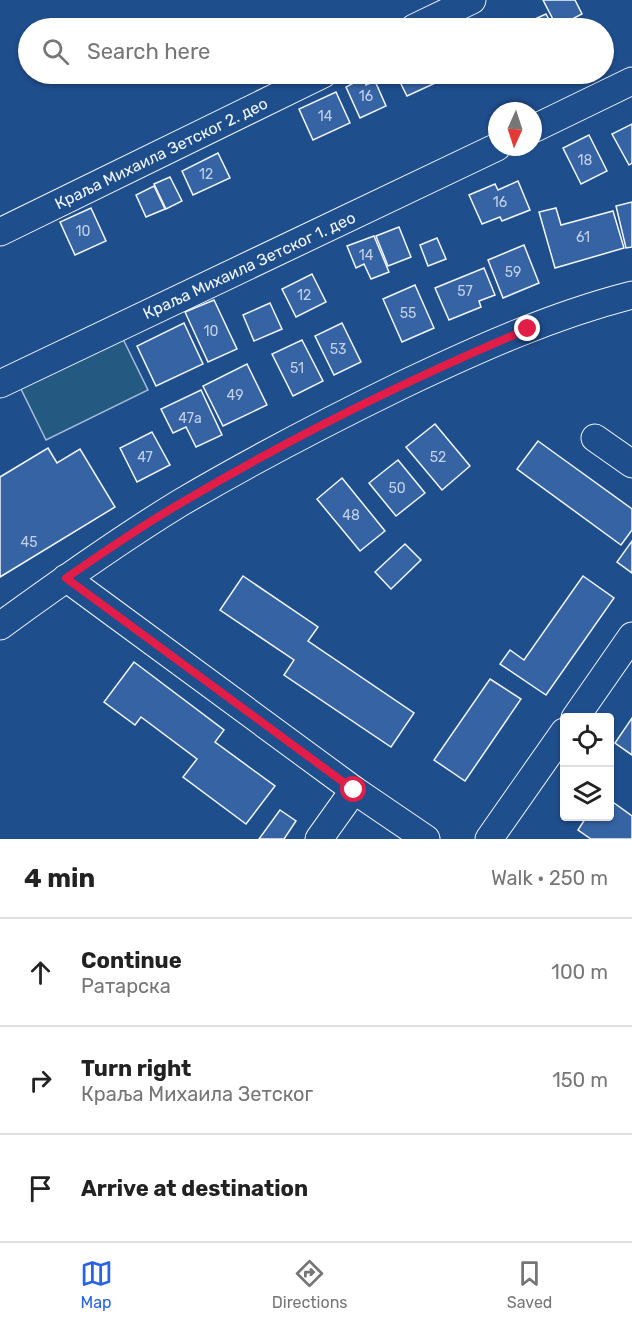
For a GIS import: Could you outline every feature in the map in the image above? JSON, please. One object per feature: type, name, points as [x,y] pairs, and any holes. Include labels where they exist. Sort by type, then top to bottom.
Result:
[{"type":"street","points":[[435,18],[472,0]]},
{"type":"street","points":[[542,125],[632,81]]},
{"type":"street","name":"Краља Михаила Зетског 2. део","points":[[0,232],[302,84]]},
{"type":"street","name":"Краља Михаила Зетског 1. део","points":[[0,384],[488,151]]},
{"type":"street","points":[[0,626],[66,578],[179,504],[276,448],[462,357],[528,329],[632,295]]},
{"type":"street","points":[[595,438],[632,464]]},
{"type":"street","points":[[66,578],[354,790],[426,839]]},
{"type":"street","points":[[578,713],[632,636]]},
{"type":"street","points":[[489,839],[560,738]]},
{"type":"street","points":[[319,839],[354,790]]},
{"type":"shaded area","points":[[122,337],[148,390],[46,440],[20,387]]},
{"type":"building","points":[[543,0],[575,0],[582,14],[574,18],[552,18]]},
{"type":"building","points":[[352,84],[376,84],[386,106],[360,118],[346,87]]},
{"type":"building","points":[[401,84],[433,84],[407,96]]},
{"type":"building","points":[[336,92],[350,123],[313,140],[299,109]]},
{"type":"building","points":[[632,124],[632,163],[629,165],[612,134]]},
{"type":"building","points":[[589,135],[607,171],[581,184],[563,148]]},
{"type":"building","points":[[218,153],[230,178],[193,195],[182,171]]},
{"type":"building","points":[[170,177],[182,201],[166,209],[154,184]]},
{"type":"building","points":[[518,181],[530,210],[502,221],[500,217],[482,224],[469,195],[495,184],[498,190]]},
{"type":"building","points":[[154,186],[165,209],[146,217],[136,195]]},
{"type":"building","points":[[632,202],[632,247],[626,248],[616,206]]},
{"type":"building","points":[[91,208],[106,241],[75,255],[60,222]]},
{"type":"building","points":[[556,208],[561,225],[613,211],[624,248],[555,268],[539,212]]},
{"type":"building","points":[[399,227],[411,257],[388,266],[376,236]]},
{"type":"building","points":[[374,236],[389,272],[371,279],[364,264],[356,268],[347,246]]},
{"type":"building","points":[[437,238],[446,259],[428,266],[420,245]]},
{"type":"building","points":[[524,245],[539,283],[503,298],[488,260]]},
{"type":"building","points":[[484,268],[495,295],[479,301],[481,307],[449,320],[435,288]]},
{"type":"building","points":[[312,274],[326,302],[296,317],[282,289]]},
{"type":"building","points":[[415,285],[434,328],[402,342],[383,299]]},
{"type":"building","points":[[214,300],[237,349],[208,362],[185,312]]},
{"type":"building","points":[[270,303],[282,329],[254,341],[243,315]]},
{"type":"building","points":[[184,323],[203,364],[156,386],[137,346]]},
{"type":"building","points":[[342,323],[361,362],[334,375],[315,336]]},
{"type":"building","points":[[302,340],[323,381],[293,396],[272,354]]},
{"type":"building","points":[[247,364],[267,405],[223,426],[203,386]]},
{"type":"building","points":[[201,390],[222,435],[196,447],[186,427],[173,433],[161,409]]},
{"type":"building","points":[[435,424],[470,466],[442,490],[406,447]]},
{"type":"building","points":[[152,432],[170,465],[137,482],[120,448]]},
{"type":"building","points":[[538,441],[632,509],[632,530],[621,545],[517,469]]},
{"type":"building","points":[[48,448],[57,463],[80,449],[115,507],[0,577],[0,477]]},
{"type":"building","points":[[398,460],[425,493],[396,516],[369,483]]},
{"type":"building","points":[[342,478],[385,531],[360,551],[317,499]]},
{"type":"building","points":[[632,541],[632,573],[617,562]]},
{"type":"building","points":[[405,544],[421,560],[391,589],[375,572]]},
{"type":"building","points":[[243,576],[318,627],[308,641],[414,713],[391,747],[284,675],[294,660],[220,610]]},
{"type":"building","points":[[583,576],[614,598],[546,695],[500,664],[510,650],[524,660]]},
{"type":"building","points":[[134,662],[224,730],[215,742],[275,786],[246,824],[183,777],[197,759],[141,717],[135,725],[104,702]]},
{"type":"building","points":[[490,679],[521,699],[465,781],[434,760]]},
{"type":"building","points":[[632,718],[632,755],[615,743]]},
{"type":"building","points":[[614,803],[632,816],[632,839],[591,839],[578,830],[584,821],[614,821]]},
{"type":"building","points":[[280,810],[296,821],[284,839],[259,839]]},
{"type":"route","points":[[354,790],[66,578],[179,504],[276,448],[462,357],[528,329]]}]
